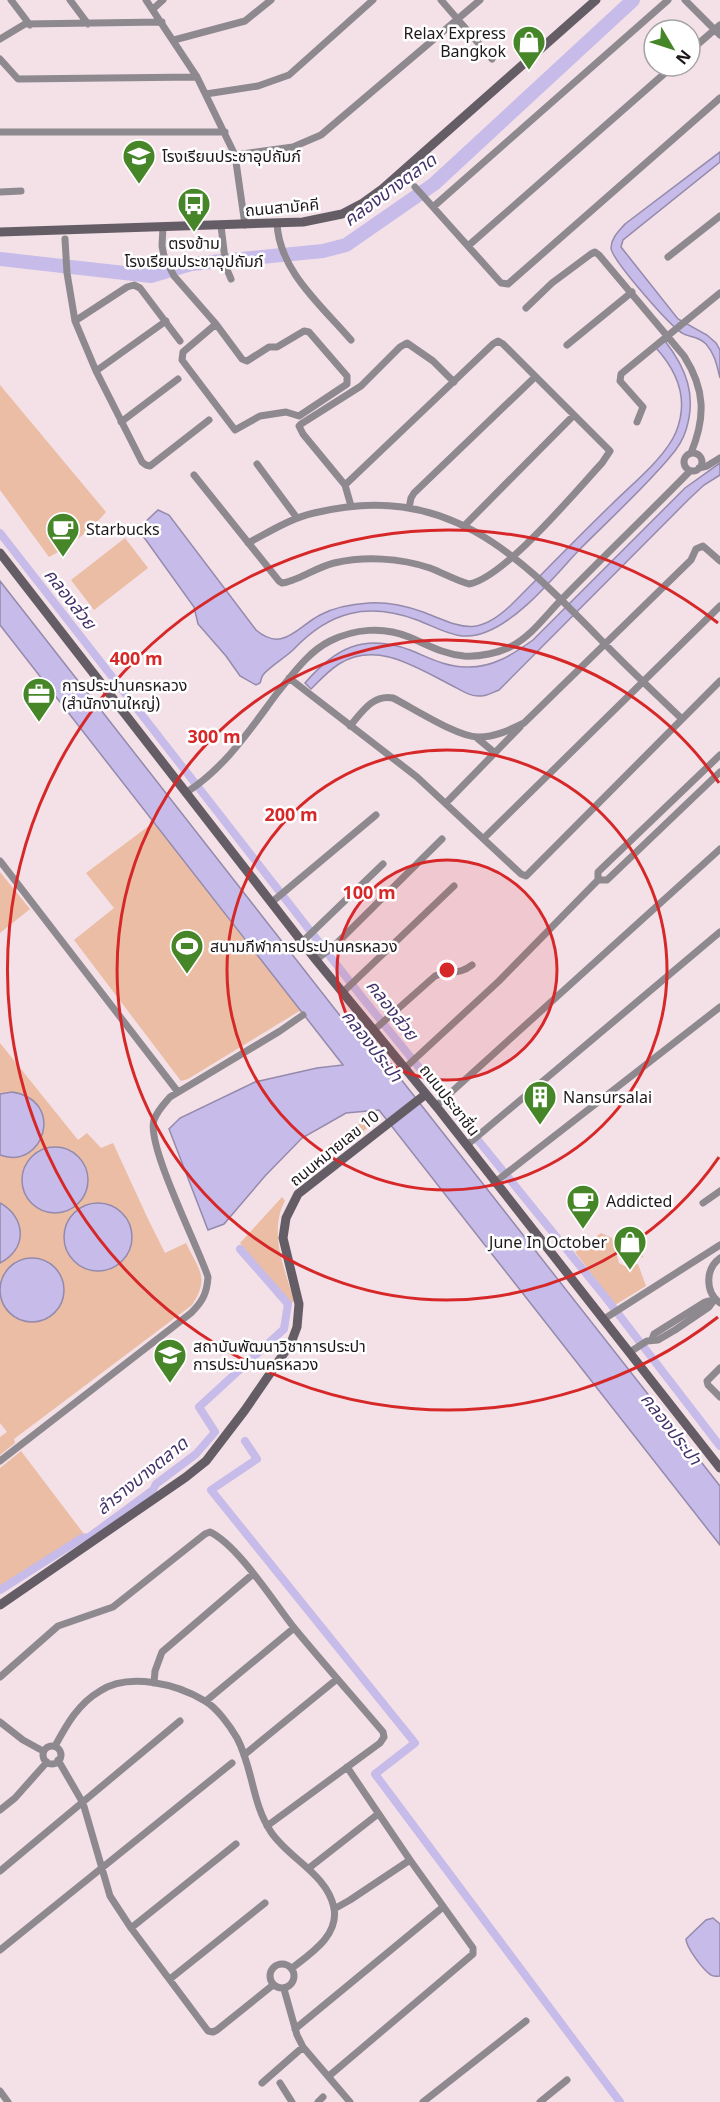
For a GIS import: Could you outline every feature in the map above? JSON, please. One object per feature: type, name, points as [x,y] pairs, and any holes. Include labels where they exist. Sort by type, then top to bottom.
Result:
[{"type":"main road","name":"ถนนสามัคคี","points":[[0,232],[245,225],[303,222],[329,218],[363,203],[403,172],[596,0]]},
{"type":"main road","name":"ถนนประชาชื่น","points":[[0,553],[190,790],[345,990],[381,1024],[408,1065],[423,1096],[439,1104],[470,1142],[497,1181],[633,1349],[720,1468]]},
{"type":"main road","name":"ถนนหมายเลข 10","points":[[0,1605],[206,1461],[291,1343],[297,1327],[300,1304],[284,1238],[286,1218],[298,1194],[423,1096]]},
{"type":"street","points":[[11,0],[30,25]]},
{"type":"street","points":[[70,0],[88,24]]},
{"type":"street","points":[[146,0],[197,77],[225,132],[235,155],[245,225]]},
{"type":"street","points":[[153,9],[163,0]]},
{"type":"street","points":[[174,40],[244,21],[271,0]]},
{"type":"street","points":[[206,94],[258,86],[289,75],[374,0]]},
{"type":"street","points":[[441,0],[492,59]]},
{"type":"street","points":[[235,155],[293,147],[321,135],[480,0]]},
{"type":"street","points":[[433,207],[668,0]]},
{"type":"street","points":[[685,0],[718,30],[702,42]]},
{"type":"street","points":[[0,39],[21,26],[30,25],[162,22]]},
{"type":"street","points":[[0,59],[18,79],[197,77]]},
{"type":"street","points":[[468,246],[659,78]]},
{"type":"street","points":[[415,186],[501,283],[508,284],[720,98]]},
{"type":"street","points":[[0,132],[225,132]]},
{"type":"street","points":[[0,192],[21,191]]},
{"type":"street","points":[[668,257],[720,216]]},
{"type":"street","points":[[277,223],[278,238],[286,261],[297,278],[351,340]]},
{"type":"street","points":[[221,226],[226,267],[231,279]]},
{"type":"street","points":[[163,227],[164,256],[174,276],[216,324],[242,359],[247,362],[304,331],[309,332],[346,376],[347,384],[299,416],[286,411],[260,416],[235,430],[182,360],[183,352],[216,324]]},
{"type":"street","points":[[65,239],[67,273],[75,321],[96,371],[142,462],[150,466],[209,420]]},
{"type":"street","points":[[526,308],[552,283],[595,252],[599,255],[632,292],[693,370],[700,390],[700,422],[691,453],[686,457],[684,463],[690,471]]},
{"type":"street","points":[[75,321],[127,287],[134,285],[140,288],[180,341]]},
{"type":"street","points":[[567,345],[632,292]]},
{"type":"street","points":[[637,422],[643,407],[620,381],[620,376],[720,292]]},
{"type":"street","points":[[96,371],[166,321]]},
{"type":"street","points":[[194,475],[282,583],[331,564],[372,559],[391,560],[428,568],[468,584],[482,580],[514,556],[602,463],[610,451],[498,341],[345,485]]},
{"type":"street","points":[[351,506],[345,485],[299,426],[361,386],[400,347],[407,343],[433,361],[454,382]]},
{"type":"street","points":[[409,508],[414,493],[535,377]]},
{"type":"street","points":[[121,422],[178,379]]},
{"type":"street","points":[[464,526],[574,415]]},
{"type":"street","points":[[691,453],[699,456],[701,460],[699,468]]},
{"type":"street","points":[[190,790],[228,758],[289,678],[322,646],[362,631],[396,633],[438,651],[468,657],[511,646],[524,638],[690,471],[707,466],[720,458]]},
{"type":"street","points":[[257,464],[297,518]]},
{"type":"street","points":[[248,543],[297,518],[351,506],[409,508],[449,519],[494,541],[514,556],[562,598],[605,644],[682,719]]},
{"type":"street","points":[[446,802],[691,560],[696,549],[703,546],[720,561]]},
{"type":"street","points":[[484,838],[720,606]]},
{"type":"street","points":[[289,678],[417,777],[521,874],[526,876],[720,681]]},
{"type":"street","points":[[350,726],[372,702],[386,696],[477,738],[495,753]]},
{"type":"street","points":[[477,738],[496,735],[524,723]]},
{"type":"street","points":[[408,1065],[499,981],[598,880],[598,872],[720,755]]},
{"type":"street","points":[[598,880],[607,880],[720,772]]},
{"type":"street","points":[[696,778],[704,786]]},
{"type":"street","points":[[276,899],[376,815]]},
{"type":"street","points":[[320,957],[442,839]]},
{"type":"street","points":[[630,841],[639,850]]},
{"type":"street","points":[[439,1104],[720,849]]},
{"type":"street","points":[[0,861],[178,1092]]},
{"type":"street","points":[[305,939],[383,864]]},
{"type":"street","points":[[345,990],[454,886]]},
{"type":"street","points":[[470,1142],[720,932]]},
{"type":"street","points":[[381,1024],[435,976],[442,973],[463,972],[472,965]]},
{"type":"street","points":[[497,1181],[720,1007]]},
{"type":"street","points":[[0,1461],[191,1313],[203,1301],[208,1277],[155,1146],[154,1121],[159,1109],[178,1092],[303,1015]]},
{"type":"street","points":[[703,1203],[720,1191]]},
{"type":"street","points":[[607,1318],[720,1245]]},
{"type":"street","points":[[633,1349],[705,1302],[717,1301],[708,1276],[710,1268],[720,1258]]},
{"type":"street","points":[[720,1368],[707,1381],[720,1397]]},
{"type":"street","points":[[0,1677],[58,1626],[114,1607],[205,1533],[210,1532],[219,1536],[383,1732],[384,1737],[380,1743],[267,1826]]},
{"type":"street","points":[[154,1683],[162,1652],[253,1574]]},
{"type":"street","points":[[206,1701],[294,1628]]},
{"type":"street","points":[[244,1755],[337,1679]]},
{"type":"street","points":[[55,1746],[75,1713],[101,1690],[117,1683],[154,1683],[177,1689],[206,1701],[231,1730],[244,1755],[259,1808],[267,1826],[282,1845],[309,1868],[328,1894],[334,1909],[331,1930],[325,1941],[292,1968]]},
{"type":"street","points":[[0,1871],[180,1721]]},
{"type":"street","points":[[0,1722],[23,1740],[43,1751]]},
{"type":"street","points":[[43,1751],[49,1746],[55,1746]]},
{"type":"street","points":[[43,1751],[47,1762],[52,1764],[58,1760],[60,1752],[55,1746]]},
{"type":"street","points":[[58,1760],[83,1803],[110,1896],[131,1928],[208,2031],[213,2032],[273,1984]]},
{"type":"street","points":[[0,1810],[15,1798],[47,1762]]},
{"type":"street","points":[[0,1950],[232,1763]]},
{"type":"street","points":[[329,2076],[474,1954],[473,1948],[346,1767]]},
{"type":"street","points":[[309,1868],[378,1814]]},
{"type":"street","points":[[131,1928],[236,1844]]},
{"type":"street","points":[[334,1909],[410,1860]]},
{"type":"street","points":[[170,1979],[265,1903]]},
{"type":"street","points":[[295,2029],[443,1907]]},
{"type":"street","points":[[285,1964],[292,1968],[294,1979],[284,1989],[273,1984],[270,1974],[274,1967],[285,1964]]},
{"type":"street","points":[[284,1989],[295,2029],[303,2047],[350,2102]]},
{"type":"street","points":[[423,2102],[526,2021]]},
{"type":"street","points":[[262,2083],[303,2047]]},
{"type":"street","points":[[540,2102],[567,2080]]},
{"type":"street","points":[[280,2083],[292,2102]]},
{"type":"street","points":[[0,2091],[8,2102]]},
{"type":"shaded area","points":[[0,385],[106,512],[80,537],[49,557],[0,490]]},
{"type":"shaded area","points":[[125,538],[148,568],[94,610],[71,580]]},
{"type":"shaded area","name":"สนามกีฬาการประปานครหลวง","points":[[154,822],[301,1010],[188,1079],[181,1081],[74,940],[114,908],[86,873]]},
{"type":"shaded area","points":[[0,872],[30,909],[0,933]]},
{"type":"shaded area","points":[[0,1043],[78,1140],[87,1133],[101,1148],[113,1143],[165,1253],[186,1243],[201,1274],[201,1281],[192,1305],[14,1439],[15,1443],[0,1455],[0,1437],[7,1432],[0,1423]]},
{"type":"shaded area","points":[[373,1114],[378,1120],[297,1181],[330,1144]]},
{"type":"shaded area","points":[[282,1197],[285,1201],[280,1213],[278,1238],[294,1301],[291,1304],[240,1243]]},
{"type":"shaded area","points":[[601,1233],[612,1238],[619,1263],[625,1266],[638,1264],[646,1286],[615,1305],[575,1252]]},
{"type":"shaded area","points":[[637,1234],[643,1257],[625,1262],[620,1259],[616,1239]]},
{"type":"shaded area","points":[[21,1451],[84,1534],[20,1573],[23,1579],[0,1593],[0,1468]]},
{"type":"water","points":[[720,152],[720,162],[623,240],[621,247],[678,319],[707,335],[716,343],[720,350],[720,378],[714,356],[706,344],[675,328],[630,278],[614,255],[611,244],[625,224]]},
{"type":"water","points":[[665,341],[679,361],[690,394],[689,417],[685,434],[673,454],[537,595],[512,617],[486,632],[468,636],[451,634],[399,615],[366,611],[351,613],[336,618],[308,636],[265,672],[260,683],[256,685],[240,676],[198,624],[194,607],[143,536],[142,525],[158,510],[169,515],[256,630],[274,639],[289,636],[326,612],[363,603],[403,606],[459,625],[478,626],[499,615],[511,605],[647,470],[671,442],[680,420],[681,398],[670,367],[656,348]]},
{"type":"water","points":[[720,463],[720,475],[704,485],[689,499],[499,690],[481,696],[473,695],[397,659],[368,655],[353,657],[339,664],[311,689],[305,683],[339,653],[364,644],[394,645],[458,667],[475,667],[493,663],[509,655],[533,640],[685,488]]},
{"type":"water","name":"คลองประปา","points":[[0,581],[363,1045],[378,1050],[720,1486],[720,1545],[379,1110],[346,1113],[302,1138],[265,1176],[224,1224],[208,1230],[169,1129],[180,1118],[255,1082],[317,1068],[343,1065],[0,625]]},
{"type":"water","points":[[12,1092],[29,1098],[39,1107],[44,1120],[43,1132],[37,1144],[28,1153],[15,1157],[0,1155],[0,1094]]},
{"type":"water","points":[[48,1147],[62,1147],[74,1152],[83,1161],[88,1180],[86,1193],[79,1204],[62,1213],[48,1213],[36,1208],[27,1199],[22,1187],[22,1173],[27,1161],[36,1152]]},
{"type":"water","points":[[0,1203],[15,1216],[20,1233],[15,1250],[0,1263]]},
{"type":"water","points":[[98,1203],[111,1206],[122,1213],[129,1224],[132,1237],[129,1250],[122,1261],[111,1268],[98,1271],[85,1268],[74,1261],[67,1250],[64,1237],[67,1224],[74,1213],[85,1206]]},
{"type":"water","points":[[26,1258],[38,1258],[55,1267],[62,1278],[64,1290],[62,1302],[55,1313],[38,1322],[26,1322],[14,1317],[5,1308],[0,1296],[0,1284],[5,1272],[14,1263]]},
{"type":"water","points":[[713,1918],[720,1924],[720,1976],[712,1976],[704,1968],[692,1953],[686,1939],[706,1920]]},
{"type":"waterway","name":"คลองบางตลาด","points":[[0,259],[151,276],[191,264],[323,251],[346,245],[434,184],[633,0]]},
{"type":"waterway","name":"คลองส่วย","points":[[0,533],[361,996],[606,1298],[720,1446]]},
{"type":"waterway","name":"ลำรางบางตลาด","points":[[0,1590],[82,1538],[89,1537],[153,1490],[156,1484],[196,1454],[215,1432],[199,1407],[284,1329],[288,1304],[240,1249]]},
{"type":"waterway","points":[[245,1441],[257,1459],[211,1490],[415,1743],[375,1774],[620,2102]]},
{"type":"place","name":"Relax Express Bangkok","points":[[529,71]]},
{"type":"place","name":"โรงเรียนประชาอุปถัมภ์","points":[[139,185]]},
{"type":"place","name":"ตรงข้าม โรงเรียนประชาอุปถัมภ์","points":[[194,233]]},
{"type":"place","name":"Starbucks","points":[[63,558]]},
{"type":"place","name":"การประปานครหลวง (สำนักงานใหญ่)","points":[[39,723]]},
{"type":"place","name":"สนามกีฬาการประปานครหลวง","points":[[187,975]]},
{"type":"place","name":"Nansursalai","points":[[540,1126]]},
{"type":"place","name":"Addicted","points":[[583,1230]]},
{"type":"place","name":"June In October","points":[[630,1271]]},
{"type":"place","name":"สถาบันพัฒนาวิชาการประปา การประปานครหลวง","points":[[170,1384]]}]
